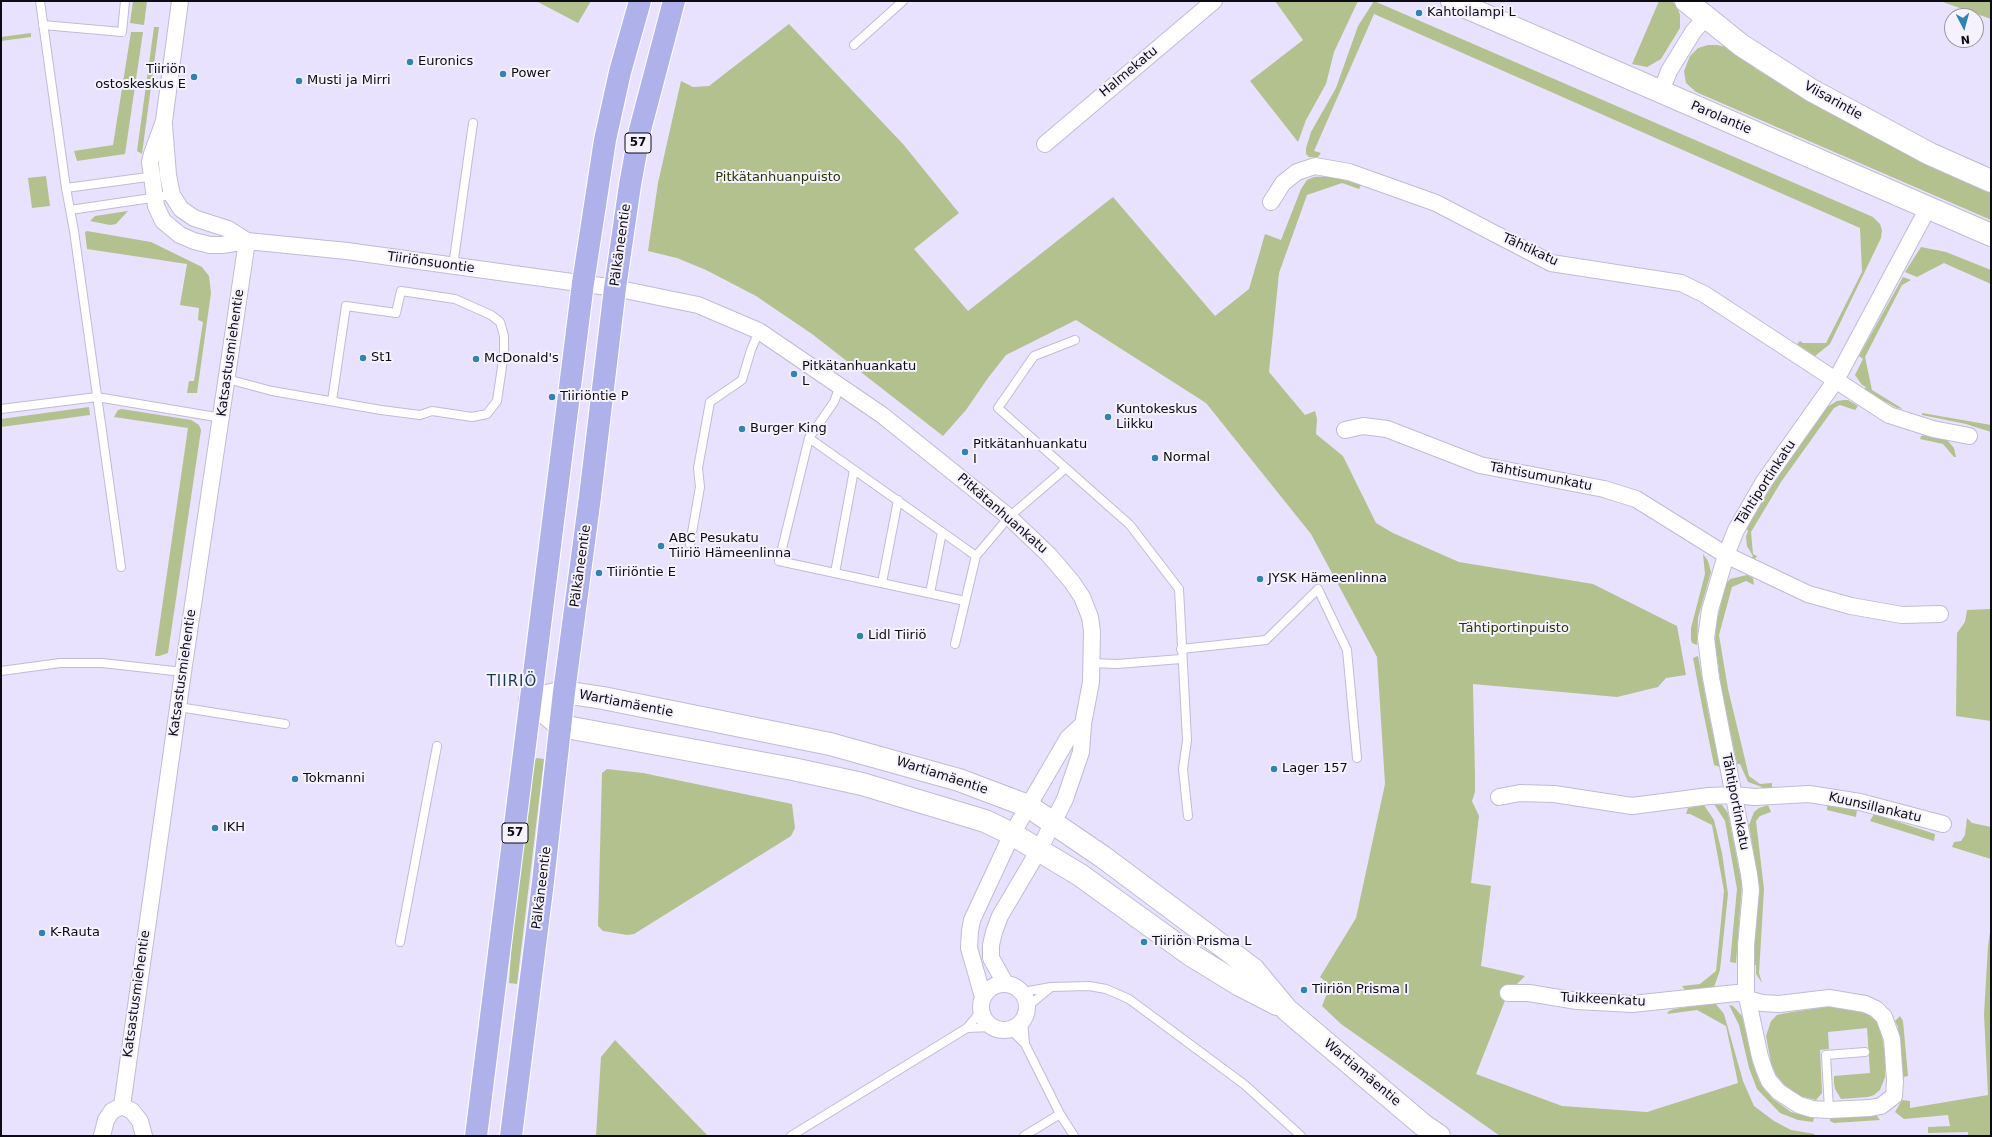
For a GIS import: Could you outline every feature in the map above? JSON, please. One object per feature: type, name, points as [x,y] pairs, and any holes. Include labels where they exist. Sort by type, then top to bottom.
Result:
[{"type":"main road","name":"57","points":[[476,1136],[499,965],[530,700],[583,284],[605,140],[620,72],[640,1]]},
{"type":"main road","name":"Pälkäneentie","points":[[511,1136],[564,692],[590,497],[615,288],[630,185],[640,130],[674,1]]},
{"type":"main road","name":"Parolantie","points":[[1452,1],[1991,235]]},
{"type":"main road","name":"Viisarintie","points":[[1686,1],[1705,18],[1741,45],[1811,90],[1930,154],[1991,181]]},
{"type":"main road","name":"Wartiamäentie","points":[[530,700],[564,692],[603,698],[830,744],[959,780],[1028,806],[1054,823],[1253,969],[1287,1010],[1423,1125],[1439,1136]]},
{"type":"main road","points":[[530,700],[561,726]]},
{"type":"main road","name":"Wartiamäentie","points":[[561,726],[793,769],[862,784],[985,821],[1012,834],[1080,875],[1191,955],[1240,985],[1287,1010]]},
{"type":"street","points":[[180,1],[164,121],[168,175],[172,195],[181,209],[188,215],[228,229],[247,241]]},
{"type":"street","name":"Halmekatu","points":[[1045,144],[1214,1]]},
{"type":"street","points":[[1661,92],[1670,71],[1693,32],[1705,18]]},
{"type":"street","points":[[164,121],[152,154],[154,198],[163,221],[180,235],[194,241],[222,245],[247,241]]},
{"type":"street","name":"Tähtikatu","points":[[1271,202],[1283,184],[1297,172],[1315,166],[1349,172],[1436,203],[1551,263],[1681,283],[1704,294],[1889,415],[1933,429],[1969,436]]},
{"type":"street","name":"Tähtiportinkatu","points":[[1746,996],[1762,1003],[1779,1004],[1829,998],[1846,1000],[1876,1009],[1884,1017],[1892,1039],[1895,1081],[1894,1096],[1881,1106],[1829,1110],[1812,1109],[1788,1100],[1774,1087],[1764,1069],[1746,996],[1746,946],[1751,890],[1711,678],[1706,638],[1710,610],[1726,555],[1736,530],[1763,483],[1836,380],[1928,208]]},
{"type":"street","name":"Tiiriönsuontie","points":[[247,241],[347,251],[615,288]]},
{"type":"street","name":"Katsastusmiehentie","points":[[122,1106],[183,672],[222,418],[247,241]]},
{"type":"street","name":"Pitkätanhuankatu","points":[[615,288],[698,305],[759,331],[882,415],[1009,517],[1049,555],[1082,597],[1090,617],[1092,663],[1091,682],[1083,724],[1081,752],[1054,823],[1000,916],[990,945],[991,958],[1005,983]]},
{"type":"street","name":"Tähtisumunkatu","points":[[1345,430],[1363,426],[1387,429],[1480,465],[1604,489],[1636,499],[1726,555],[1808,594],[1851,606],[1902,615],[1940,614]]},
{"type":"street","points":[[982,1004],[992,987],[1005,983],[1018,988],[1024,1007],[1010,1029],[1004,1030],[993,1027],[984,1018],[970,948],[970,931],[979,903],[1012,834],[1068,738],[1083,724]]},
{"type":"street","name":"Kuunsillankatu","points":[[1499,797],[1520,793],[1554,794],[1632,806],[1734,795],[1755,798],[1791,794],[1832,797],[1860,802],[1943,824]]},
{"type":"street","name":"Tuikkeenkatu","points":[[1508,993],[1529,993],[1577,1001],[1632,1004],[1746,996]]},
{"type":"street","points":[[102,1136],[106,1120],[112,1111],[122,1106],[132,1111],[140,1121],[144,1136]]},
{"type":"lane","points":[[40,1],[121,567]]},
{"type":"lane","points":[[43,25],[122,32],[125,1]]},
{"type":"lane","points":[[854,45],[903,1]]},
{"type":"lane","points":[[453,266],[473,123]]},
{"type":"lane","points":[[66,188],[168,175]]},
{"type":"lane","points":[[70,210],[172,195]]},
{"type":"lane","points":[[227,379],[272,391],[332,401],[420,415],[432,411],[472,417],[487,414],[497,401],[504,354],[504,336],[500,322],[491,315],[455,299],[401,291],[396,313],[346,306],[332,401]]},
{"type":"lane","points":[[690,544],[700,487],[698,468],[710,402],[742,380],[751,350],[759,331]]},
{"type":"lane","points":[[1075,340],[1034,356],[998,408],[1130,525],[1179,589],[1181,658],[1187,740],[1183,768],[1188,816]]},
{"type":"lane","points":[[840,386],[834,402],[809,438],[778,561],[965,601]]},
{"type":"lane","points":[[1,409],[97,397],[222,418]]},
{"type":"lane","points":[[809,438],[976,556]]},
{"type":"lane","points":[[955,644],[976,556],[1009,517],[1066,468]]},
{"type":"lane","points":[[835,573],[854,470]]},
{"type":"lane","points":[[882,583],[898,500]]},
{"type":"lane","points":[[930,593],[942,532]]},
{"type":"lane","points":[[1181,649],[1266,640],[1318,589],[1347,650],[1357,758]]},
{"type":"lane","points":[[1092,663],[1117,664],[1181,658]]},
{"type":"lane","points":[[1,671],[60,663],[102,663],[183,672]]},
{"type":"lane","points":[[179,707],[285,724]]},
{"type":"lane","points":[[400,942],[437,746]]},
{"type":"lane","points":[[1024,1007],[1051,987],[1089,986],[1106,989],[1129,998],[1245,1085],[1301,1136]]},
{"type":"lane","points":[[1024,1007],[1051,987]]},
{"type":"lane","points":[[791,1136],[967,1028],[982,1004]]},
{"type":"lane","points":[[1024,1007],[1025,1044]]},
{"type":"lane","points":[[967,1028],[993,1027]]},
{"type":"lane","points":[[1010,1029],[1025,1044],[1060,1114],[1074,1136]]},
{"type":"lane","points":[[1829,1110],[1826,1055],[1865,1052]]},
{"type":"lane","points":[[1024,1136],[1060,1114]]},
{"type":"green space","points":[[133,1],[147,1],[144,25],[130,23]]},
{"type":"green space","points":[[536,1],[591,1],[578,23]]},
{"type":"green space","points":[[1275,1],[1358,1],[1334,52],[1326,84],[1306,120],[1298,142],[1250,81],[1303,40]]},
{"type":"green space","points":[[1374,1],[1873,217],[1880,224],[1882,230],[1881,238],[1830,344],[1815,356],[1797,344],[1800,341],[1803,343],[1826,343],[1862,272],[1860,228],[1374,14],[1314,151],[1321,153],[1318,157],[1309,157],[1306,154],[1306,148],[1311,132],[1336,88],[1358,26]]},
{"type":"green space","points":[[1659,1],[1672,1],[1677,6],[1680,15],[1680,28],[1661,59],[1647,67],[1632,64]]},
{"type":"green space","points":[[1940,1],[1991,1],[1991,19],[1984,17],[1984,8],[1960,8]]},
{"type":"green space","name":"Pitkätanhuanpuisto","points":[[789,24],[903,144],[959,213],[914,249],[968,311],[1113,197],[1215,316],[1249,289],[1265,234],[1281,240],[1301,189],[1307,180],[1314,177],[1331,176],[1361,185],[1359,189],[1342,183],[1307,195],[1279,273],[1269,372],[1305,415],[1315,411],[1317,419],[1316,434],[1343,456],[1376,523],[1393,533],[1459,562],[1593,584],[1677,626],[1686,675],[1666,678],[1658,687],[1617,697],[1473,684],[1475,792],[1472,801],[1479,816],[1471,883],[1491,886],[1481,966],[1525,976],[1508,993],[1476,1074],[1562,1106],[1647,1112],[1738,1083],[1726,1026],[1697,1010],[1667,1014],[1669,1011],[1674,1009],[1715,1003],[1724,1014],[1743,1081],[1754,1106],[1774,1121],[1791,1130],[1815,1134],[1813,1136],[1500,1136],[1341,1024],[1322,1006],[1326,996],[1333,988],[1320,977],[1356,918],[1385,784],[1377,657],[1311,534],[1206,403],[1076,320],[1006,355],[966,410],[943,436],[812,334],[756,296],[706,270],[677,258],[648,251],[658,183],[681,81],[693,87],[709,86]]},
{"type":"green space","points":[[154,27],[159,27],[142,154],[137,151]]},
{"type":"green space","points":[[131,32],[143,32],[125,154],[77,161],[74,151],[113,145]]},
{"type":"green space","points":[[31,33],[31,37],[1,41],[1,37]]},
{"type":"green space","points":[[1708,45],[1731,48],[1756,69],[1800,95],[1959,178],[1991,192],[1991,220],[1696,92],[1686,83],[1684,71],[1690,56],[1698,48]]},
{"type":"green space","points":[[46,176],[50,206],[32,208],[28,178]]},
{"type":"green space","points":[[128,211],[116,224],[110,225],[90,221],[95,216]]},
{"type":"green space","points":[[87,231],[151,242],[202,267],[209,276],[211,293],[197,393],[187,393],[189,381],[194,381],[203,322],[198,320],[199,308],[180,305],[187,264],[87,249],[85,232]]},
{"type":"green space","points":[[1921,247],[1946,252],[1991,270],[1991,284],[1944,263],[1917,277],[1905,272]]},
{"type":"green space","points":[[1903,277],[1911,280],[1902,285],[1865,357],[1872,390],[1903,409],[1897,408],[1864,390],[1866,387],[1862,385],[1855,375],[1863,359],[1859,356]]},
{"type":"green space","points":[[1848,400],[1858,406],[1855,410],[1840,405],[1834,408],[1781,482],[1751,532],[1753,554],[1757,556],[1755,559],[1751,558],[1753,556],[1747,546],[1746,537],[1748,531],[1746,528],[1775,481],[1827,407],[1837,401]]},
{"type":"green space","points":[[89,407],[90,415],[1,427],[1,419]]},
{"type":"green space","points":[[122,409],[191,420],[199,425],[201,430],[168,653],[159,656],[155,656],[188,428],[114,417],[118,410]]},
{"type":"green space","points":[[1922,413],[1991,425],[1991,432],[1966,424],[1922,415]]},
{"type":"green space","points":[[1926,435],[1943,438],[1948,441],[1954,448],[1956,457],[1954,457],[1943,444],[1920,439],[1921,436]]},
{"type":"green space","points":[[1703,554],[1708,561],[1711,572],[1698,618],[1697,645],[1692,643],[1691,628],[1705,574]]},
{"type":"green space","points":[[1747,575],[1753,578],[1754,585],[1746,581],[1732,587],[1719,635],[1728,689],[1749,776],[1760,784],[1772,783],[1772,788],[1762,789],[1762,787],[1748,782],[1740,764],[1737,764],[1721,686],[1715,642],[1716,624],[1726,584],[1730,579]]},
{"type":"green space","points":[[1991,609],[1991,721],[1956,716],[1957,633],[1965,622],[1967,610]]},
{"type":"green space","points":[[1698,656],[1720,767],[1714,765],[1703,711],[1693,658]]},
{"type":"green space","points":[[537,758],[544,759],[517,984],[509,983],[514,909],[534,760]]},
{"type":"green space","points":[[607,769],[643,773],[792,804],[795,828],[791,836],[634,934],[627,935],[603,931],[598,926],[602,773]]},
{"type":"green space","points":[[1714,804],[1722,805],[1728,813],[1742,885],[1736,963],[1730,962],[1737,889],[1725,821]]},
{"type":"green space","points":[[1827,804],[1857,810],[1856,817],[1827,810]]},
{"type":"green space","points":[[1704,805],[1714,820],[1722,853],[1728,894],[1720,970],[1714,987],[1686,991],[1682,986],[1700,984],[1716,971],[1724,891],[1712,825],[1690,814],[1686,814],[1688,808]]},
{"type":"green space","points":[[1768,805],[1771,812],[1760,816],[1756,821],[1764,889],[1759,973],[1762,983],[1756,974],[1756,965],[1753,965],[1759,884],[1749,825],[1754,812],[1759,808]]},
{"type":"green space","points":[[1874,814],[1935,834],[1934,841],[1870,821]]},
{"type":"green space","points":[[1967,818],[1972,823],[1991,827],[1991,859],[1952,847],[1954,842],[1961,841],[1965,835]]},
{"type":"green space","points":[[1991,925],[1991,1136],[1968,1136],[1968,1132],[1928,1133],[1928,1127],[1950,1126],[1948,1115],[1904,1119],[1895,1112],[1902,1100],[1910,1101],[1910,1108],[1988,1095],[1984,1014],[1988,946]]},
{"type":"green space","points":[[1729,1005],[1733,1006],[1742,1016],[1753,1064],[1759,1081],[1765,1090],[1773,1099],[1791,1112],[1814,1118],[1813,1122],[1798,1120],[1780,1113],[1757,1089],[1749,1068],[1739,1025]]},
{"type":"green space","points":[[1826,1007],[1839,1007],[1866,1013],[1880,1024],[1885,1055],[1885,1077],[1880,1090],[1874,1095],[1868,1097],[1841,1099],[1835,1089],[1834,1083],[1834,1076],[1870,1073],[1867,1028],[1828,1032],[1829,1049],[1820,1050],[1822,1093],[1816,1100],[1799,1096],[1788,1089],[1776,1075],[1771,1063],[1766,1036],[1771,1021],[1777,1015]]},
{"type":"green space","points":[[1900,1016],[1903,1021],[1908,1076],[1903,1077],[1898,1027],[1895,1021]]},
{"type":"green space","points":[[615,1040],[708,1136],[596,1136],[601,1057]]},
{"type":"green space","points":[[1877,1116],[1880,1120],[1834,1123],[1830,1121],[1830,1118]]},
{"type":"place","name":"Kahtoilampi L","points":[[1419,13]]},
{"type":"place","name":"Euronics","points":[[410,62]]},
{"type":"place","name":"Power","points":[[503,74]]},
{"type":"place","name":"Tiiriön ostoskeskus E","points":[[194,77]]},
{"type":"place","name":"Musti ja Mirri","points":[[299,81]]},
{"type":"place","name":"St1","points":[[363,358]]},
{"type":"place","name":"McDonald's","points":[[476,359]]},
{"type":"place","name":"Pitkätanhuankatu L","points":[[794,374]]},
{"type":"place","name":"Tiiriöntie P","points":[[552,397]]},
{"type":"place","name":"Kuntokeskus Liikku","points":[[1108,417]]},
{"type":"place","name":"Burger King","points":[[742,429]]},
{"type":"place","name":"Pitkätanhuankatu I","points":[[965,452]]},
{"type":"place","name":"Normal","points":[[1155,458]]},
{"type":"place","name":"ABC Pesukatu Tiiriö Hämeenlinna","points":[[661,546]]},
{"type":"place","name":"Tiiriöntie E","points":[[599,573]]},
{"type":"place","name":"JYSK Hämeenlinna","points":[[1260,579]]},
{"type":"place","name":"Lidl Tiiriö","points":[[860,636]]},
{"type":"place","name":"Lager 157","points":[[1274,769]]},
{"type":"place","name":"Tokmanni","points":[[295,779]]},
{"type":"place","name":"IKH","points":[[215,828]]},
{"type":"place","name":"K-Rauta","points":[[42,933]]},
{"type":"place","name":"Tiiriön Prisma L","points":[[1144,942]]},
{"type":"place","name":"Tiiriön Prisma I","points":[[1304,990]]},
{"type":"district","name":"TIIRIÖ","points":[[512,682]]},
{"type":"park label","name":"Tähtiportinpuisto","points":[[1514,629]]}]
